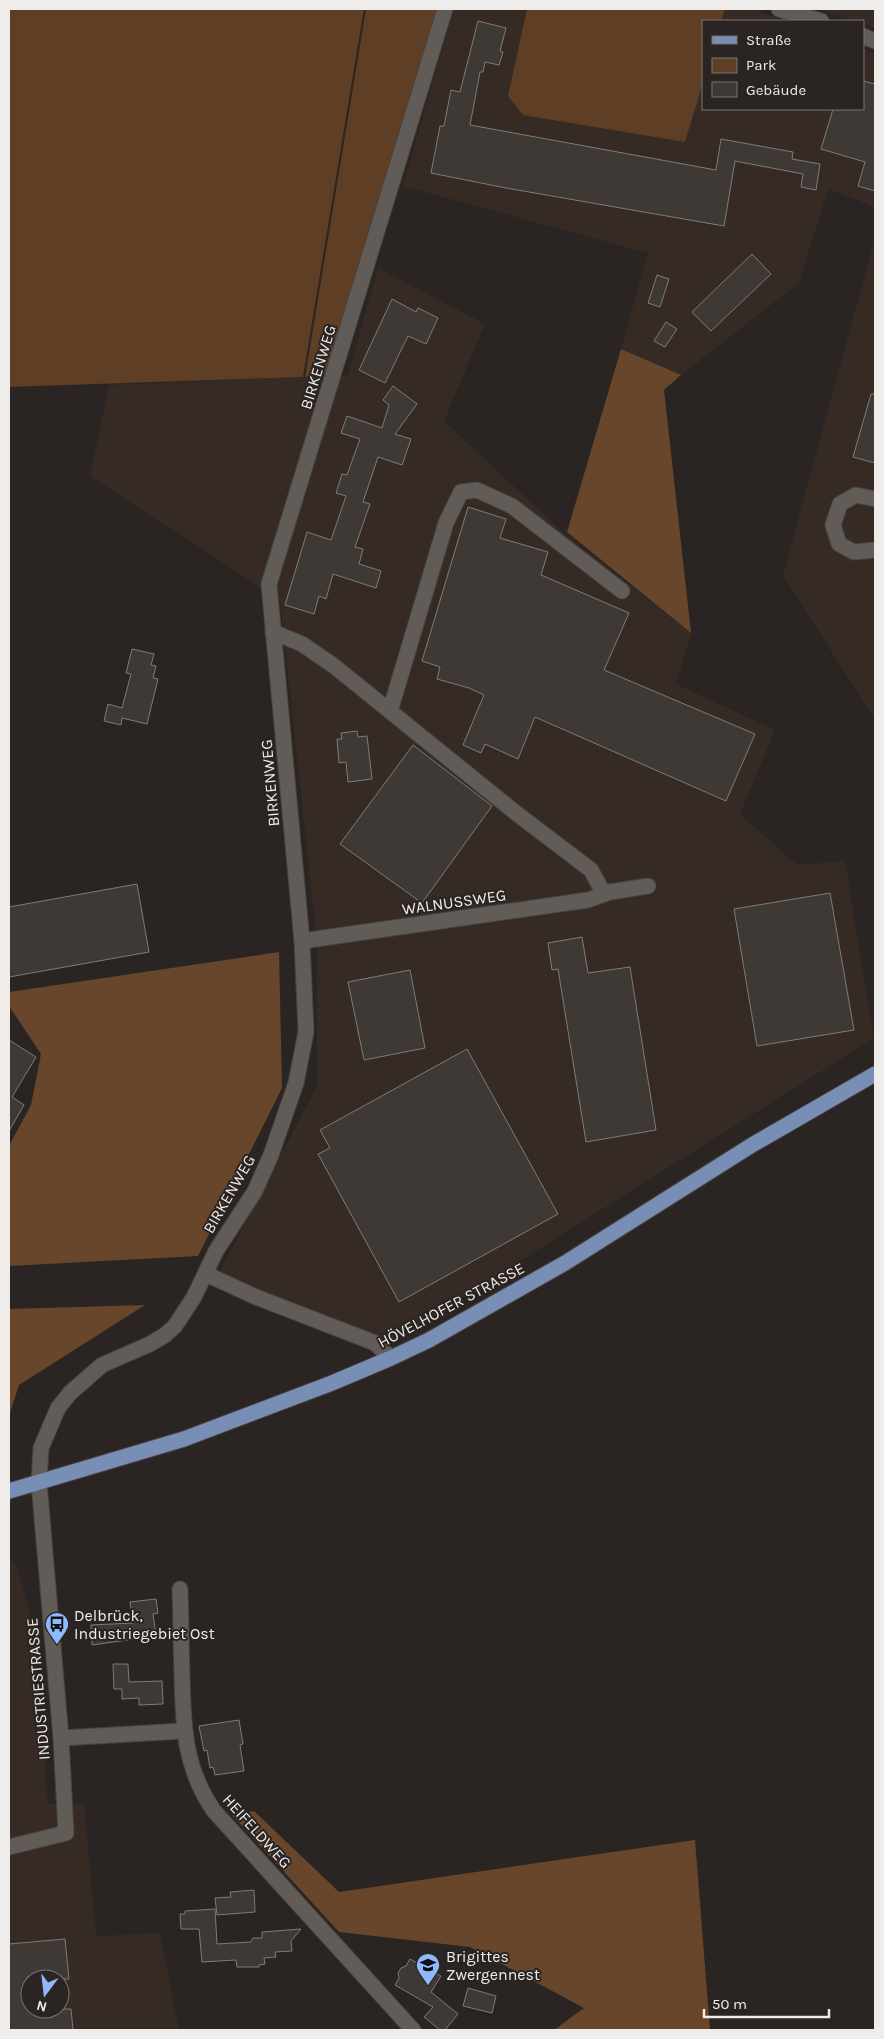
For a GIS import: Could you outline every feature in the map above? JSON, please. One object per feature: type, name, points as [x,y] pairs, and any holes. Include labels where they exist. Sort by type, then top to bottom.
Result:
[{"type":"main road","name":"HÖVELHOFER STRASSE","points":[[9,1491],[184,1439],[324,1386],[429,1340],[566,1263],[752,1145],[875,1074]]},
{"type":"street","name":"BIRKENWEG","points":[[39,1483],[41,1448],[58,1408],[70,1393],[102,1364],[150,1344],[165,1335],[175,1326],[194,1297],[216,1251],[254,1191],[271,1155],[296,1083],[306,1032],[302,941],[269,584],[445,9]]},
{"type":"street","points":[[780,9],[817,20]]},
{"type":"street","points":[[390,711],[446,523],[461,492],[477,490],[512,506],[622,591]]},
{"type":"street","points":[[875,499],[856,495],[840,504],[833,526],[839,544],[854,552],[875,550]]},
{"type":"street","points":[[273,632],[302,644],[334,666],[516,813],[591,870],[607,893]]},
{"type":"street","name":"WALNUSSWEG","points":[[302,941],[588,900],[607,893],[648,886]]},
{"type":"street","points":[[206,1274],[256,1297],[375,1343],[391,1358]]},
{"type":"street","name":"INDUSTRIESTRASSE","points":[[9,1847],[66,1833],[61,1738],[39,1483]]},
{"type":"street","name":"HEIFELDWEG","points":[[180,1589],[183,1731],[194,1776],[206,1799],[214,1811],[413,2030]]},
{"type":"street","points":[[61,1738],[183,1731]]},
{"type":"shaded area","points":[[454,9],[527,9],[508,96],[685,142],[702,86],[702,110],[864,110],[864,49],[875,54],[875,207],[828,189],[799,283],[681,375],[621,349],[648,253],[403,186]]},
{"type":"shaded area","points":[[725,9],[751,9],[782,20],[721,20]]},
{"type":"shaded area","points":[[816,9],[875,9],[875,28],[864,24],[864,20],[852,20]]},
{"type":"shaded area","points":[[875,238],[875,720],[783,575]]},
{"type":"shaded area","points":[[378,268],[485,324],[444,421],[564,533],[691,633],[676,684],[775,730],[740,814],[797,865],[845,861],[874,1038],[388,1344],[218,1275],[317,1086],[317,942],[280,600],[90,476],[109,385],[348,375]]},
{"type":"shaded area","points":[[621,349],[681,375],[664,390],[691,633],[567,532]]},
{"type":"shaded area","points":[[279,952],[282,1088],[198,1256],[9,1266],[9,1146],[31,1105],[41,1054],[9,1006],[9,992]]},
{"type":"shaded area","points":[[145,1305],[19,1385],[9,1416],[9,1309]]},
{"type":"shaded area","points":[[9,1558],[16,1565],[33,1623],[48,1804],[84,1804],[96,1936],[160,1933],[179,2030],[9,2030]]},
{"type":"shaded area","points":[[254,1811],[339,1892],[695,1840],[710,2030],[554,2030],[584,2008],[470,1947],[339,1932],[232,1815]]},
{"type":"green space","points":[[9,9],[364,9],[303,377],[9,387]]},
{"type":"green space","points":[[366,9],[441,9],[333,375],[305,377]]},
{"type":"green space","points":[[527,9],[725,9],[721,20],[702,20],[702,86],[685,142],[523,115],[508,96]]},
{"type":"building","points":[[478,21],[506,28],[500,51],[503,52],[499,65],[485,62],[483,72],[480,72],[470,125],[716,170],[721,139],[793,152],[792,159],[820,164],[816,190],[801,187],[803,174],[735,161],[724,226],[431,173],[440,126],[444,126],[451,90],[460,92]]},
{"type":"building","points":[[864,81],[875,84],[875,191],[858,186],[865,162],[821,149],[833,110],[864,110]]},
{"type":"building","points":[[752,254],[771,274],[711,331],[692,312]]},
{"type":"building","points":[[657,275],[669,279],[660,307],[648,303]]},
{"type":"building","points":[[392,299],[416,312],[418,308],[438,318],[426,344],[408,336],[385,383],[359,370]]},
{"type":"building","points":[[666,322],[677,329],[665,347],[654,341]]},
{"type":"building","points":[[393,386],[417,404],[395,434],[411,439],[402,465],[378,457],[363,502],[370,504],[355,547],[363,549],[359,564],[381,571],[376,588],[333,574],[326,599],[319,596],[314,614],[285,605],[307,532],[331,540],[346,496],[336,493],[342,474],[347,475],[360,439],[341,433],[347,416],[382,428],[389,405],[383,400]]},
{"type":"building","points":[[871,394],[875,394],[875,463],[853,457]]},
{"type":"building","points":[[468,507],[506,519],[500,538],[548,552],[541,575],[629,613],[604,670],[755,734],[726,801],[535,717],[518,759],[485,744],[481,753],[463,745],[484,695],[469,688],[437,679],[440,667],[422,661]]},
{"type":"building","points":[[132,649],[154,654],[151,665],[156,666],[153,678],[158,679],[147,724],[122,718],[121,725],[104,721],[108,704],[122,708],[131,674],[126,673]]},
{"type":"building","points":[[357,731],[358,737],[367,736],[372,779],[348,782],[346,762],[339,763],[337,739],[342,739],[341,733]]},
{"type":"building","points":[[413,745],[492,806],[422,903],[340,844]]},
{"type":"building","points":[[137,884],[149,952],[9,977],[9,907]]},
{"type":"building","points":[[830,893],[854,1030],[757,1046],[734,909]]},
{"type":"building","points":[[582,937],[588,973],[630,967],[656,1130],[586,1142],[558,969],[552,970],[548,943]]},
{"type":"building","points":[[410,970],[425,1048],[364,1060],[348,982]]},
{"type":"building","points":[[9,1040],[36,1057],[12,1097],[24,1105],[9,1131]]},
{"type":"building","points":[[467,1049],[558,1214],[399,1302],[318,1154],[330,1148],[320,1130]]},
{"type":"building","points":[[156,1599],[158,1613],[153,1614],[156,1636],[92,1645],[91,1625],[133,1623],[130,1602]]},
{"type":"building","points":[[113,1664],[128,1664],[129,1682],[162,1681],[163,1704],[139,1705],[139,1698],[122,1699],[122,1689],[114,1689]]},
{"type":"building","points":[[239,1720],[243,1744],[240,1745],[244,1771],[215,1775],[213,1767],[210,1768],[207,1750],[204,1751],[199,1726]]},
{"type":"building","points":[[254,1890],[255,1912],[217,1915],[215,1898],[231,1897],[230,1892]]},
{"type":"building","points":[[215,1909],[217,1944],[251,1942],[253,1938],[262,1938],[262,1932],[301,1929],[291,1941],[292,1951],[275,1952],[276,1957],[264,1958],[265,1964],[259,1965],[259,1967],[237,1967],[236,1960],[202,1962],[199,1929],[181,1929],[180,1914],[185,1914],[185,1911]]},
{"type":"building","points":[[65,1939],[68,1969],[20,1969],[20,2019],[70,2019],[71,2009],[73,2030],[9,2030],[9,1944]]},
{"type":"building","points":[[410,1959],[441,1976],[431,1992],[458,2014],[445,2030],[440,2030],[424,2017],[433,2007],[395,1985],[399,1978],[398,1973],[401,1968],[406,1966]]},
{"type":"building","points":[[468,1988],[496,1996],[492,2013],[463,2006]]},
{"type":"place","name":"Delbrück, Industriegebiet Ost","points":[[57,1645]]},
{"type":"place","name":"Brigittes Zwergennest","points":[[428,1986]]}]
